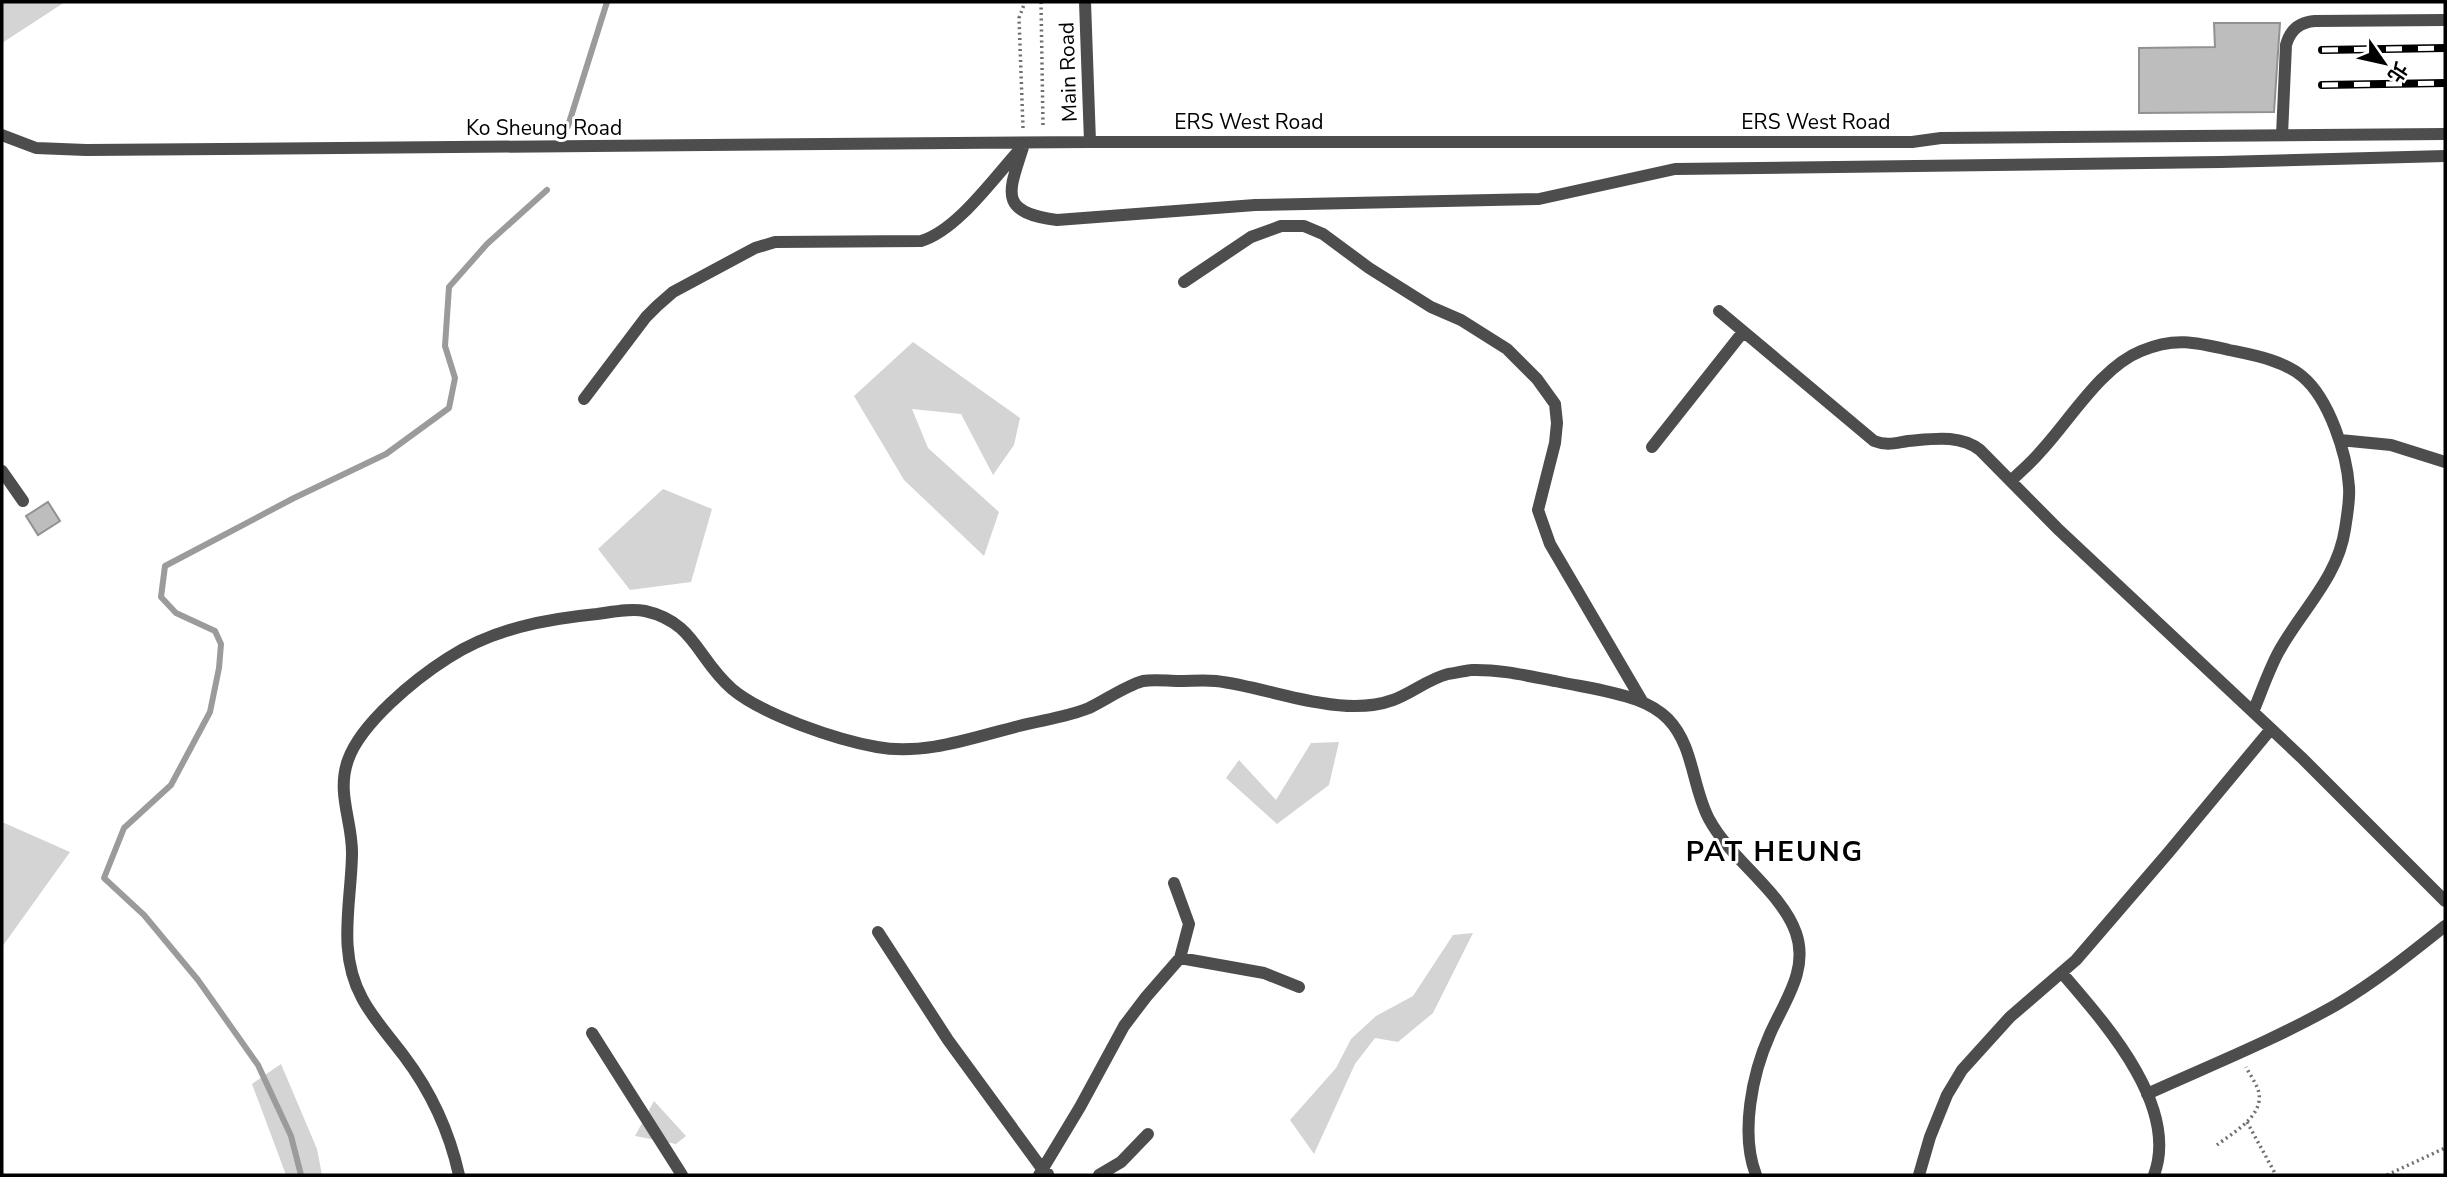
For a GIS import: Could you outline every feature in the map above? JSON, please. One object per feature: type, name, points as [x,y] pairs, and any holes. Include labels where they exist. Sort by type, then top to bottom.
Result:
[{"type":"street","name":"Main Road","points":[[1085,2],[1090,142]]},
{"type":"street","points":[[2282,135],[2286,45],[2288,37],[2299,25],[2315,21],[2445,20]]},
{"type":"street","name":"ERS West Road","points":[[1090,142],[1912,142],[1941,138],[2445,134]]},
{"type":"street","name":"Ko Sheung Road","points":[[2,135],[36,148],[86,150],[1090,142]]},
{"type":"street","points":[[1024,144],[1010,198],[1020,210],[1057,220],[1255,205],[1539,199],[1675,169],[2221,162],[2445,156]]},
{"type":"street","points":[[584,400],[646,317],[673,292],[765,243],[921,241],[933,237],[948,228],[965,211],[1024,144]]},
{"type":"street","points":[[1184,282],[1251,237],[1281,226],[1304,226],[1322,234],[1431,307],[1461,320],[1507,349],[1537,379],[1555,404],[1555,443],[1538,510],[1550,544],[1642,701]]},
{"type":"street","points":[[1719,311],[1874,441],[1888,445],[1953,439],[1971,443],[2057,528],[2271,729],[2445,901]]},
{"type":"street","points":[[1652,447],[1743,332]]},
{"type":"street","points":[[2011,481],[2041,451],[2104,377],[2140,351],[2178,341],[2258,356],[2302,376],[2329,414],[2340,440],[2349,487],[2345,532],[2331,573],[2278,653],[2253,712]]},
{"type":"street","points":[[2340,440],[2391,445],[2445,462]]},
{"type":"street","points":[[2,471],[23,501]]},
{"type":"street","points":[[459,1175],[452,1145],[436,1102],[362,998],[351,972],[346,942],[352,851],[343,796],[348,760],[381,713],[437,665],[461,649],[505,629],[576,616],[640,609],[676,622],[731,688],[776,715],[853,742],[885,749],[915,749],[947,744],[1082,711],[1144,681],[1215,681],[1325,704],[1366,706],[1394,700],[1438,676],[1470,670],[1506,672],[1608,691],[1642,701],[1665,716],[1678,733],[1688,755],[1705,812],[1731,853],[1788,914],[1798,937],[1801,960],[1792,990],[1771,1031],[1756,1069],[1749,1136],[1751,1162],[1756,1175]]},
{"type":"street","points":[[1919,1175],[1930,1137],[1947,1095],[1962,1070],[2010,1017],[2076,960],[2271,729]]},
{"type":"street","points":[[878,932],[948,1040],[1044,1173],[1124,1026],[1180,958],[1189,924],[1174,883]]},
{"type":"street","points":[[2147,1094],[2296,1027],[2339,1003],[2393,968],[2445,926]]},
{"type":"street","points":[[1180,958],[1264,973],[1299,987]]},
{"type":"street","points":[[2062,973],[2097,1015],[2147,1094],[2160,1142],[2158,1165],[2154,1175]]},
{"type":"street","points":[[592,1033],[682,1175]]},
{"type":"street","points":[[1099,1175],[1121,1162],[1148,1134]]},
{"type":"path","points":[[1024,144],[1019,18],[1025,2]]},
{"type":"path","points":[[1041,2],[1043,143]]},
{"type":"path","points":[[2217,1145],[2246,1122],[2256,1110],[2259,1100],[2258,1091],[2239,1052]]},
{"type":"path","points":[[2246,1122],[2276,1175]]},
{"type":"path","points":[[2387,1175],[2445,1148]]},
{"type":"shaded area","points":[[2,2],[65,2],[2,43]]},
{"type":"shaded area","points":[[913,342],[1020,418],[1014,445],[993,475],[961,414],[912,409],[928,448],[999,512],[984,556],[904,480],[854,396]]},
{"type":"shaded area","points":[[663,489],[712,509],[691,582],[630,590],[598,549]]},
{"type":"shaded area","points":[[1339,742],[1329,785],[1277,824],[1226,778],[1239,760],[1276,800],[1311,743]]},
{"type":"shaded area","points":[[2,822],[70,852],[2,947]]},
{"type":"shaded area","points":[[1473,933],[1433,1013],[1398,1042],[1375,1038],[1355,1064],[1314,1154],[1290,1120],[1336,1068],[1351,1039],[1376,1016],[1413,996],[1453,935]]},
{"type":"shaded area","points":[[281,1064],[317,1149],[322,1175],[286,1175],[252,1084]]},
{"type":"shaded area","points":[[654,1101],[686,1136],[676,1144],[635,1136]]},
{"type":"building","points":[[2214,23],[2280,23],[2274,112],[2139,113],[2139,48],[2215,47]]},
{"type":"building","points":[[48,502],[60,521],[38,535],[26,516]]},
{"type":"waterway","points":[[568,126],[607,2]]},
{"type":"waterway","points":[[301,1175],[291,1136],[258,1065],[198,980],[144,915],[104,878],[124,828],[171,785],[210,712],[219,668],[221,644],[215,631],[176,613],[161,597],[165,566],[294,498],[386,454],[449,408],[455,378],[445,346],[449,287],[487,244],[547,190]]},
{"type":"railway","points":[[2322,50],[2445,48]]},
{"type":"railway","points":[[2322,85],[2445,83]]},
{"type":"district","name":"PAT HEUNG","points":[[1775,851]]}]
